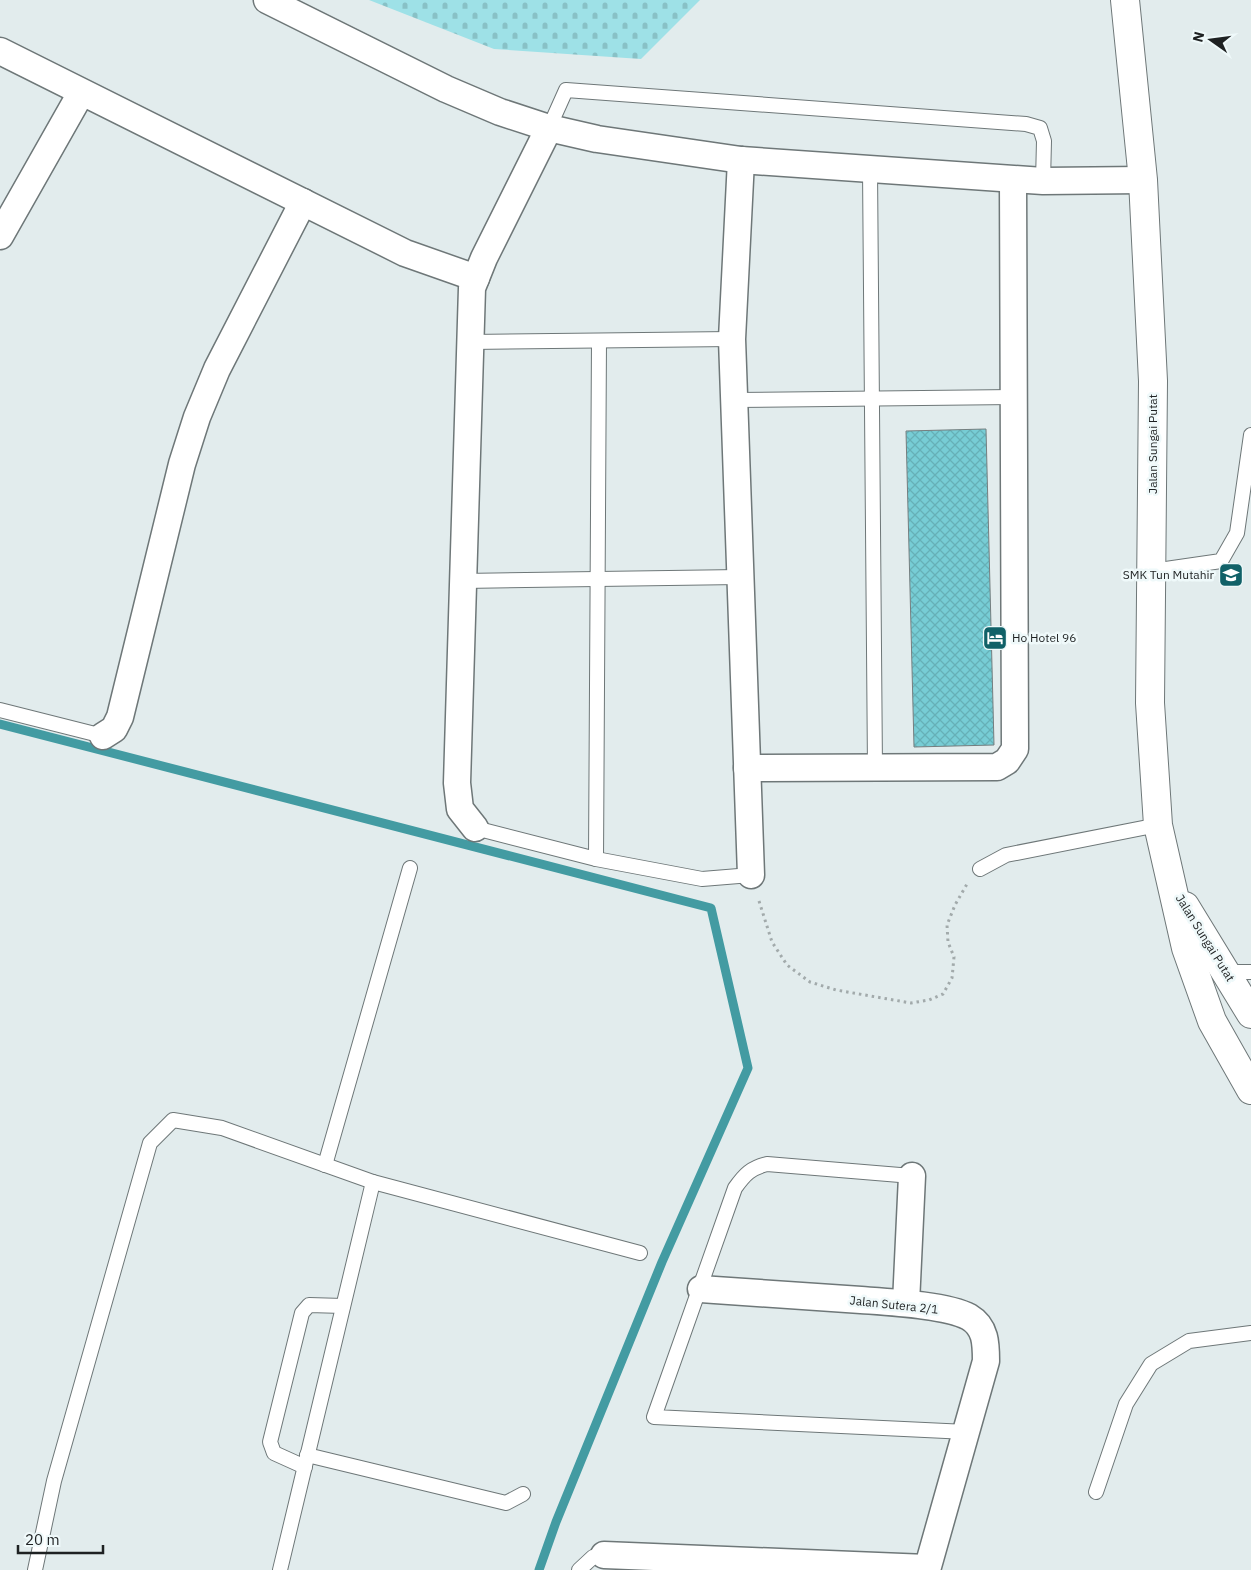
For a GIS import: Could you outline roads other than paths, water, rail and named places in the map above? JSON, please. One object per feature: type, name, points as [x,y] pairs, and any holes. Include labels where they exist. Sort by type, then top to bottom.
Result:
[{"type":"main road","name":"Jalan Sungai Putat","points":[[1126,0],[1143,180],[1153,381],[1150,703],[1158,825],[1174,887],[1186,948],[1212,1021],[1251,1090]]},
{"type":"main road","name":"Jalan Sungai Putat","points":[[1174,887],[1238,972],[1251,1014]]},
{"type":"street","points":[[266,0],[446,89],[500,112],[549,128],[597,139],[741,160],[870,170],[1043,182],[1143,180]]},
{"type":"street","points":[[0,51],[405,253],[476,278]]},
{"type":"street","points":[[0,236],[81,93]]},
{"type":"street","points":[[474,828],[460,809],[457,784],[472,288],[549,128]]},
{"type":"street","points":[[741,160],[732,339],[750,875]]},
{"type":"street","points":[[747,768],[875,769],[997,767],[1007,761],[1015,749],[1013,180]]},
{"type":"street","points":[[103,736],[114,729],[120,716],[182,464],[197,417],[217,368],[303,202]]},
{"type":"street","points":[[906,1304],[912,1176]]},
{"type":"street","name":"Jalan Sutera 2/1","points":[[701,1289],[906,1304],[970,1317],[981,1328],[986,1342],[986,1361],[927,1569]]},
{"type":"street","points":[[604,1555],[927,1569]]},
{"type":"lane","points":[[549,128],[566,90],[1026,124],[1040,128],[1044,141],[1043,182]]},
{"type":"lane","points":[[870,170],[875,769]]},
{"type":"lane","points":[[470,342],[732,339]]},
{"type":"lane","points":[[596,860],[598,340]]},
{"type":"lane","points":[[734,400],[1014,397]]},
{"type":"lane","points":[[1152,570],[1221,561],[1237,533],[1251,435]]},
{"type":"lane","points":[[463,581],[740,577]]},
{"type":"lane","points":[[0,710],[103,736]]},
{"type":"lane","points":[[980,869],[1006,855],[1158,825]]},
{"type":"lane","points":[[474,828],[596,860],[702,879],[750,875]]},
{"type":"lane","points":[[325,1165],[410,868]]},
{"type":"lane","points":[[35,1570],[54,1481],[150,1143],[173,1120],[222,1128],[373,1182],[640,1253]]},
{"type":"lane","points":[[912,1176],[767,1164],[754,1167],[744,1176],[736,1188],[654,1417],[967,1432]]},
{"type":"lane","points":[[280,1570],[373,1182]]},
{"type":"lane","points":[[343,1306],[309,1304],[302,1313],[270,1442],[274,1453],[506,1503],[523,1494]]},
{"type":"lane","points":[[1096,1492],[1126,1404],[1151,1364],[1189,1341],[1251,1333]]},
{"type":"lane","points":[[579,1570],[593,1557],[604,1555]]},
{"type":"waterway","points":[[0,724],[711,908],[748,1068],[662,1262],[556,1522],[539,1570]]},
{"type":"place","name":"SMK Tun Mutahir","points":[[1231,575]]},
{"type":"place","name":"Ho Hotel 96","points":[[995,638]]}]
